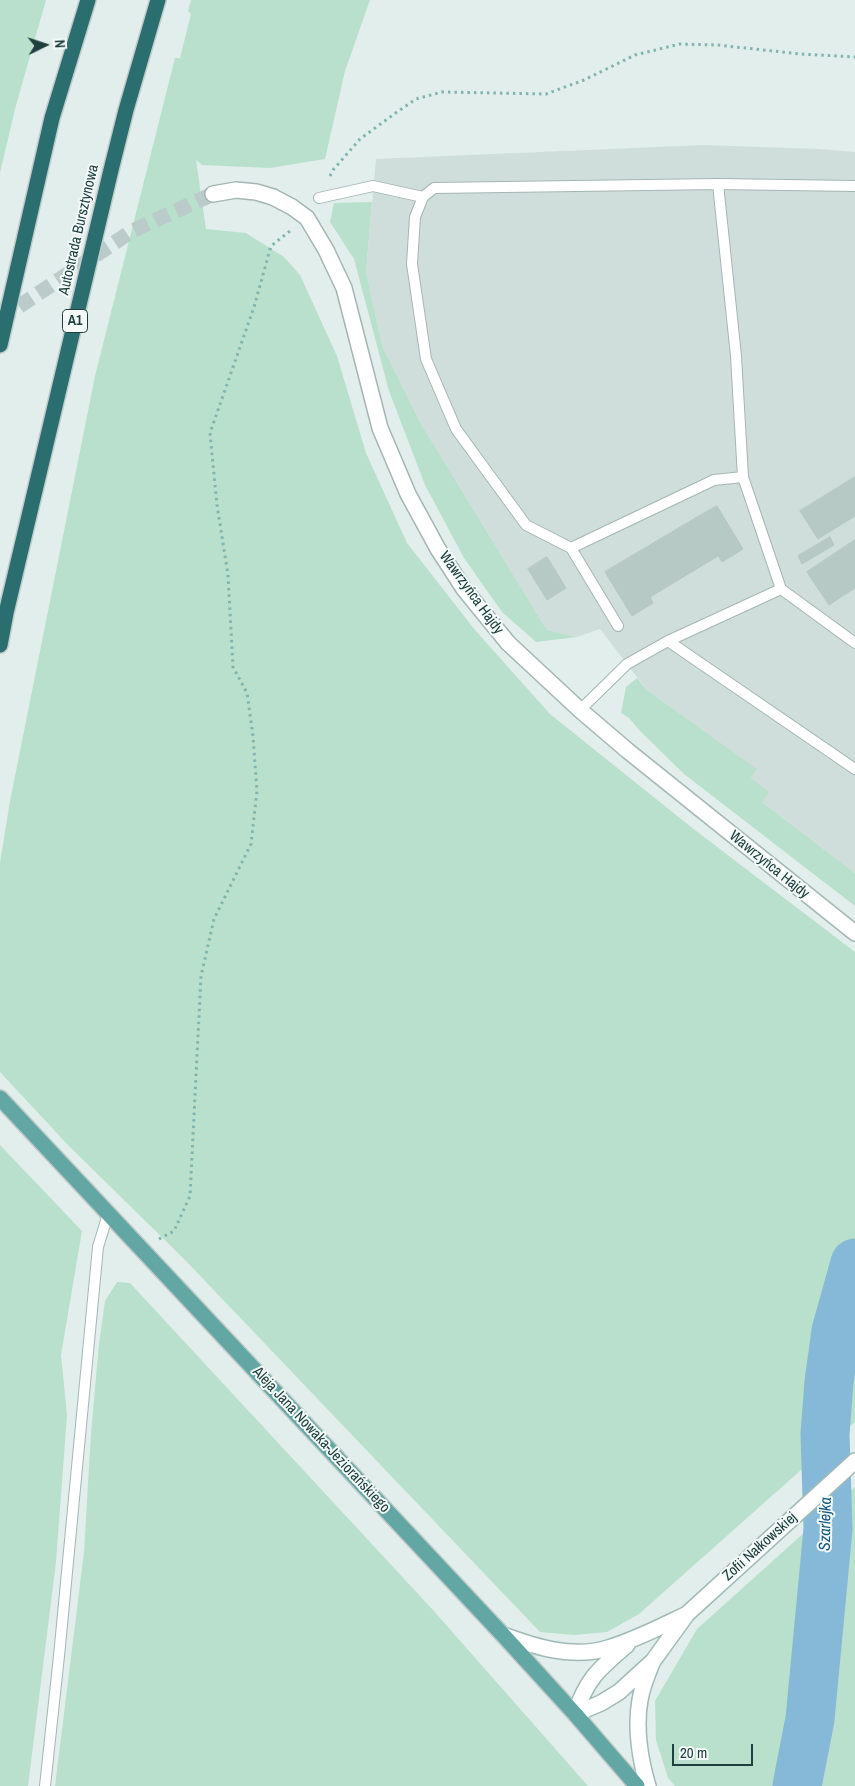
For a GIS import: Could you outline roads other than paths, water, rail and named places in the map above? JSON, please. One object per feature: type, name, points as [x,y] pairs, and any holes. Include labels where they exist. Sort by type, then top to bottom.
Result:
[{"type":"highway","points":[[0,345],[52,118],[88,0]]},
{"type":"highway","name":"Autostrada Bursztynowa","points":[[0,645],[111,170],[126,110],[158,0]]},
{"type":"main road","name":"Aleja Jana Nowaka-Jeziorańskiego","points":[[0,1098],[503,1635],[638,1786]]},
{"type":"street","name":"Wawrzyńca Hajdy","points":[[213,194],[236,190],[256,192],[273,197],[307,218],[326,250],[344,288],[380,428],[408,494],[438,549],[464,589],[508,643],[580,710],[643,763],[855,933]]},
{"type":"street","name":"Zofii Nałkowskiej","points":[[575,1714],[601,1703],[619,1692],[653,1661],[687,1614],[855,1461]]},
{"type":"street","name":"Zofii Nałkowskiej","points":[[503,1635],[533,1646],[562,1651],[606,1649],[636,1638],[687,1614]]},
{"type":"street","name":"Zofii Nałkowskiej","points":[[575,1714],[582,1692],[590,1680],[636,1638]]},
{"type":"street","name":"Zofii Nałkowskiej","points":[[648,1786],[644,1773],[638,1720],[639,1702],[653,1661]]},
{"type":"lane","points":[[718,184],[736,356],[743,477],[780,589],[855,643]]},
{"type":"lane","points":[[618,626],[571,548],[526,525],[456,429],[426,359],[412,264],[415,217],[423,197],[434,188],[718,184],[855,186]]},
{"type":"lane","points":[[319,198],[373,186],[423,197]]},
{"type":"lane","points":[[571,548],[714,480],[743,477]]},
{"type":"lane","points":[[580,710],[627,664],[668,641],[780,589]]},
{"type":"lane","points":[[668,641],[855,769]]},
{"type":"lane","points":[[45,1786],[98,1246],[108,1214]]},
{"type":"waterway","name":"Szarlejka","points":[[797,1786],[810,1719],[828,1529],[825,1434],[829,1382],[836,1331],[855,1263]]},
{"type":"tunnel","points":[[0,319],[132,231],[213,194]]}]
